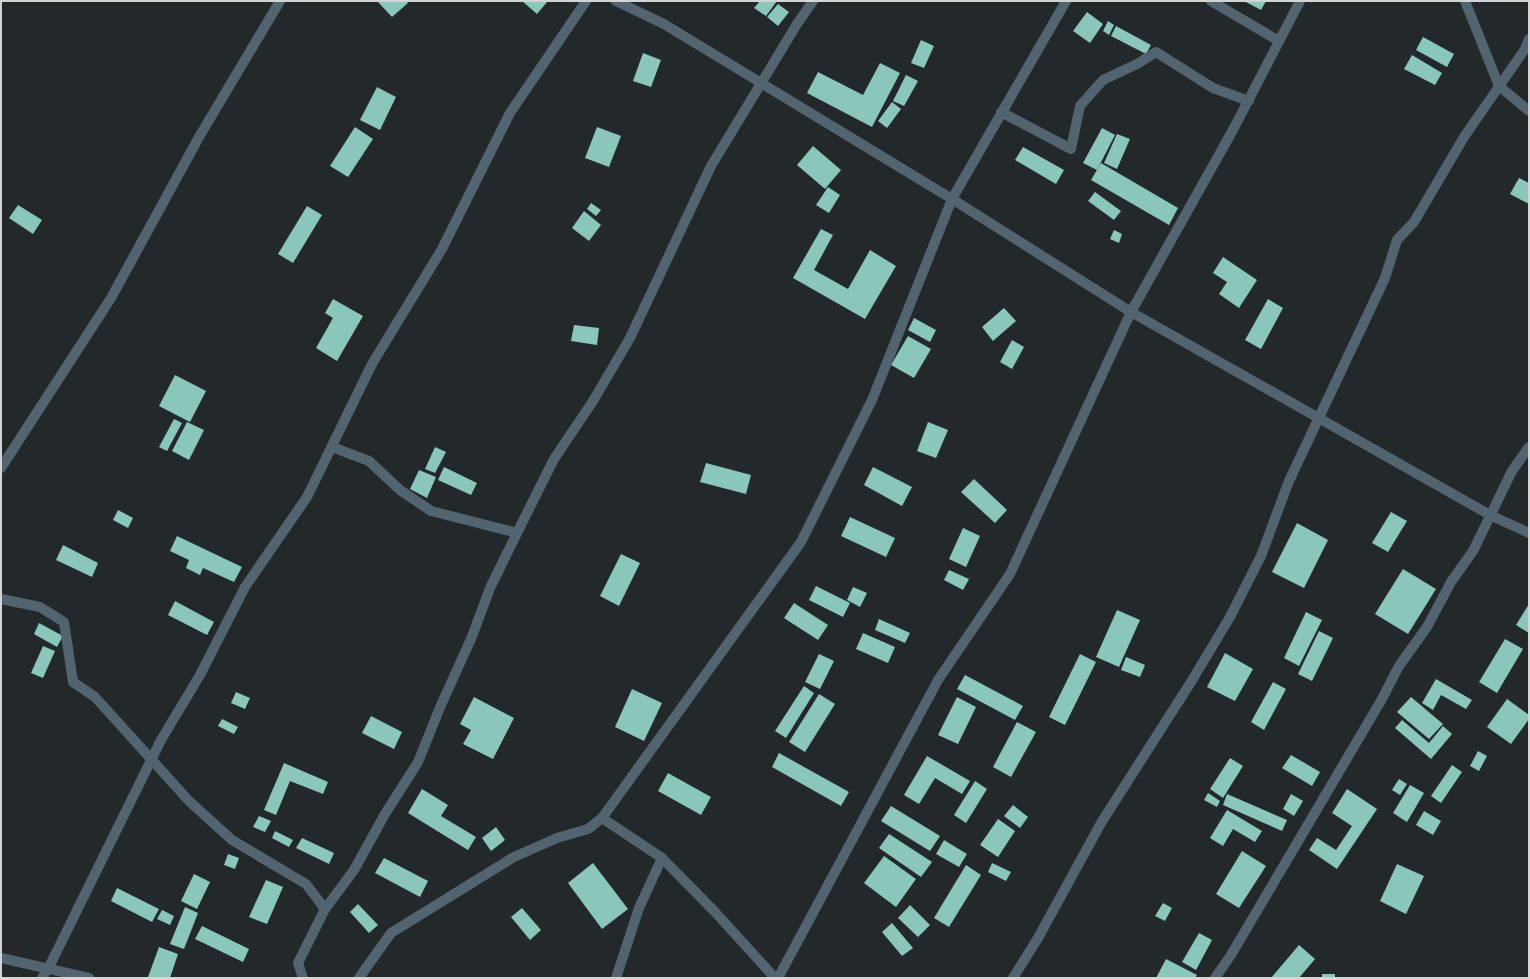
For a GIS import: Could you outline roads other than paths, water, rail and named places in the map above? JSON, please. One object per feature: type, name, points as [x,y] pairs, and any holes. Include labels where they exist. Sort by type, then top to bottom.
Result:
[{"type":"street","points":[[1,468],[111,298],[199,137],[280,1]]},
{"type":"street","points":[[42,978],[152,758],[200,675],[245,587],[307,497],[372,364],[442,249],[510,113],[586,1]]},
{"type":"street","points":[[616,1],[664,24],[952,198],[1131,312],[1490,515],[1529,533]]},
{"type":"street","points":[[302,978],[298,962],[325,908],[354,870],[385,814],[418,762],[441,705],[471,639],[490,588],[554,460],[593,401],[630,338],[711,166],[797,24],[813,1]]},
{"type":"street","points":[[359,978],[391,934],[514,857],[557,838],[588,829],[602,818],[800,542],[872,400],[952,198],[1066,1]]},
{"type":"street","points":[[1211,1],[1279,42]]},
{"type":"street","points":[[602,818],[662,858],[777,978],[938,680],[1010,574],[1131,312],[1249,101],[1300,1]]},
{"type":"street","points":[[1464,1],[1499,86],[1529,111]]},
{"type":"street","points":[[1013,978],[1038,938],[1101,823],[1191,682],[1230,617],[1261,556],[1289,481],[1320,420],[1384,278],[1397,240],[1414,222],[1464,137],[1525,49],[1529,39]]},
{"type":"street","points":[[1001,112],[1071,149],[1080,106],[1102,80],[1137,64],[1156,52],[1213,88],[1249,101]]},
{"type":"street","points":[[332,447],[369,461],[400,490],[431,511],[517,533]]},
{"type":"street","points":[[1215,978],[1231,955],[1329,789],[1382,699],[1399,666],[1427,627],[1451,582],[1474,551],[1512,471],[1529,447]]},
{"type":"street","points":[[1,599],[40,607],[64,622],[73,682],[95,697],[152,758],[189,801],[232,840],[306,884],[325,908]]},
{"type":"street","points":[[616,978],[639,908],[662,858]]},
{"type":"street","points":[[1,958],[89,978]]}]
